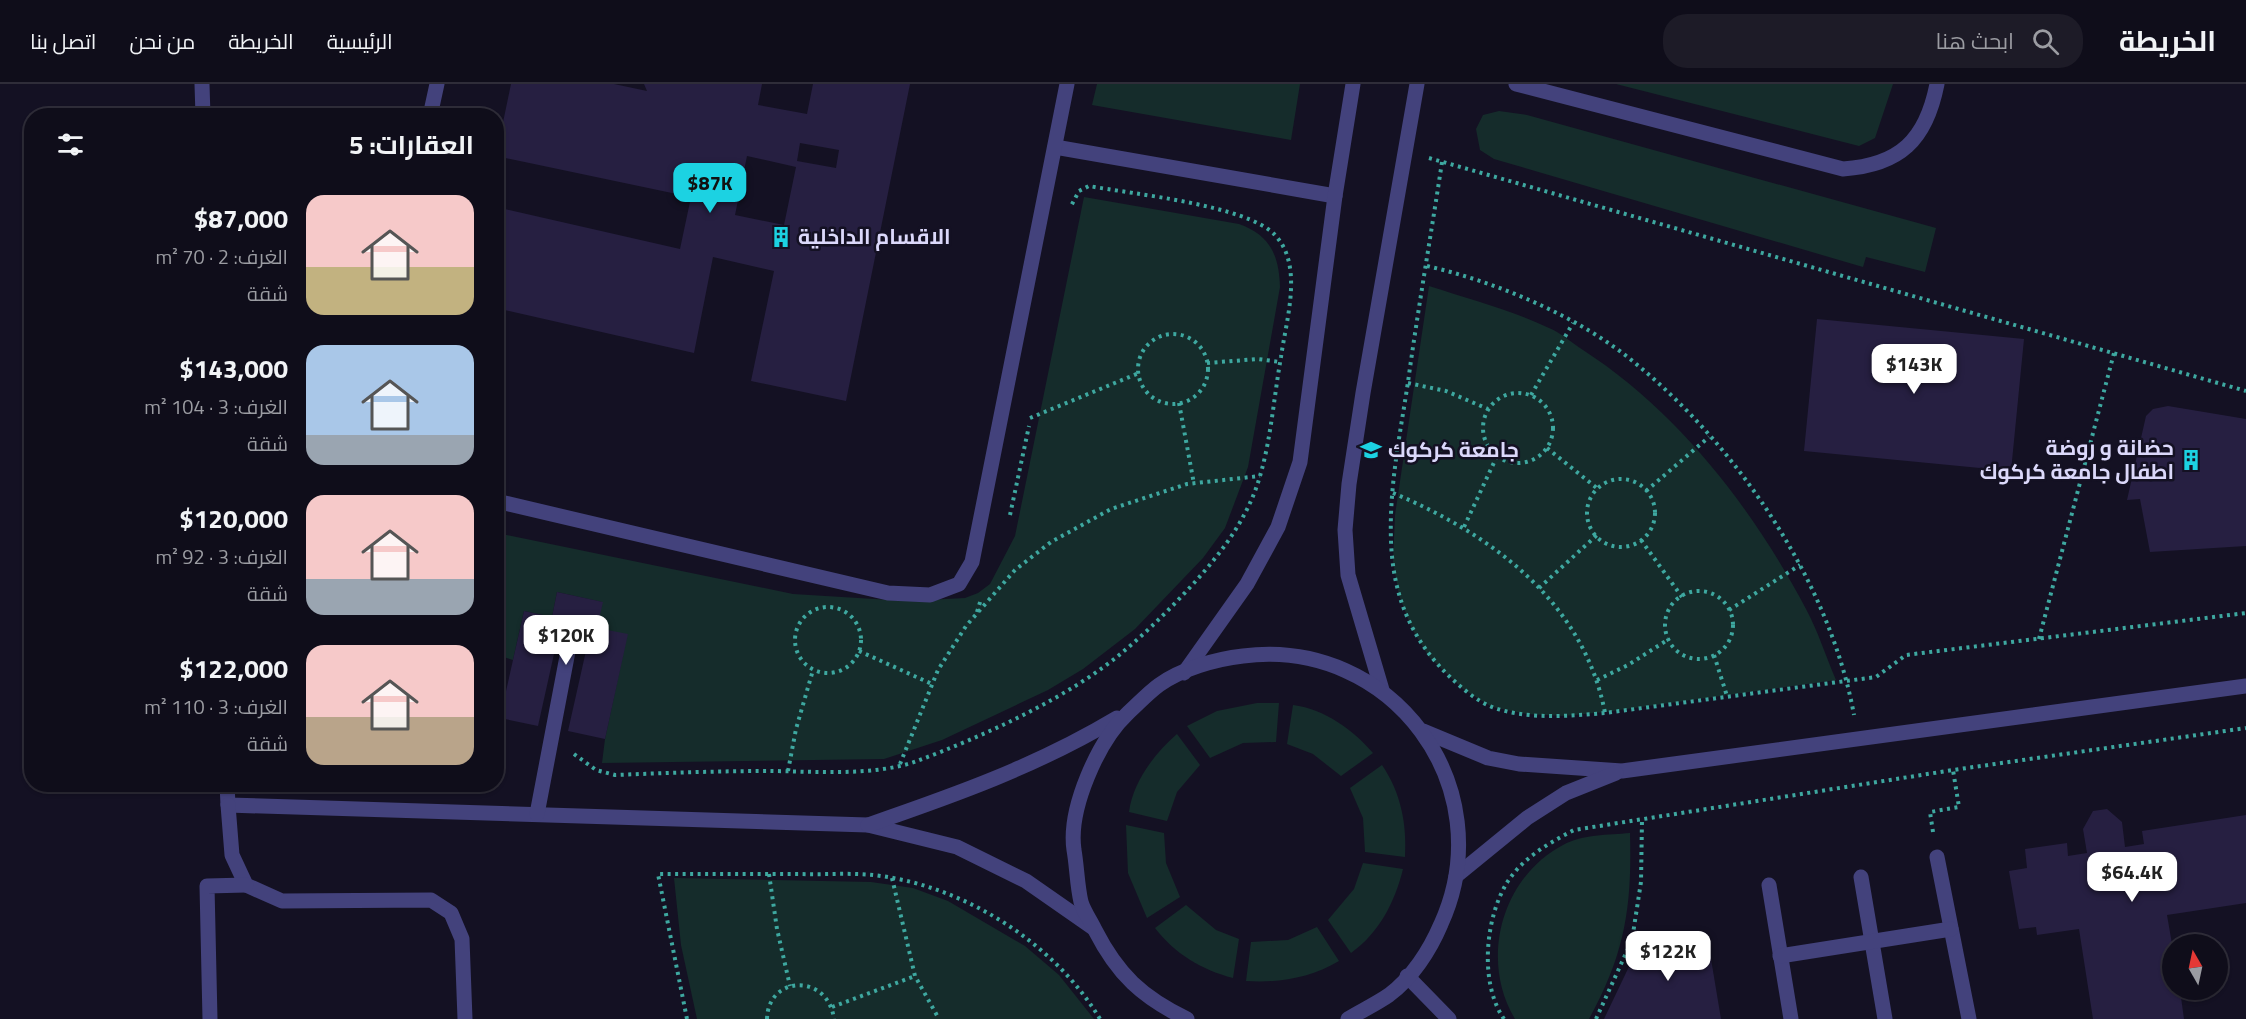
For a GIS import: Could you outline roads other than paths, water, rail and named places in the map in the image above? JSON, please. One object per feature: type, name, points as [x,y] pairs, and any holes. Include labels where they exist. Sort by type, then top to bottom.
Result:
[{"type":"lane","points":[[202,84],[203,108]]},
{"type":"lane","points":[[432,108],[437,84]]},
{"type":"lane","points":[[504,503],[888,593],[930,595],[959,584],[972,562],[1067,84]]},
{"type":"lane","points":[[1183,674],[1247,584],[1278,527],[1299,462],[1335,196],[1353,84]]},
{"type":"lane","points":[[1382,690],[1348,575],[1346,530],[1348,484],[1417,84]]},
{"type":"lane","points":[[1516,84],[1843,170],[1869,167],[1892,158],[1912,142],[1927,121],[1937,84]]},
{"type":"lane","points":[[1055,147],[1335,196]]},
{"type":"lane","points":[[537,814],[569,646]]},
{"type":"lane","points":[[1187,1019],[1155,1004],[1110,960],[1082,904],[1073,842],[1084,781],[1114,726],[1161,683],[1214,659],[1272,652],[1330,663],[1382,690],[1423,731],[1450,782],[1461,840],[1454,897],[1430,951],[1390,994],[1348,1019]]},
{"type":"lane","points":[[1423,731],[1488,758],[1520,764],[1622,771],[2246,686]]},
{"type":"lane","points":[[867,825],[984,785],[1073,744],[1134,708]]},
{"type":"lane","points":[[1456,876],[1527,818],[1566,793],[1622,771]]},
{"type":"lane","points":[[227,792],[232,855],[246,885]]},
{"type":"lane","points":[[228,805],[867,825],[957,847],[1026,880],[1095,928]]},
{"type":"lane","points":[[1937,857],[1969,1019]]},
{"type":"lane","points":[[1862,878],[1885,1019]]},
{"type":"lane","points":[[210,1019],[207,886],[246,885],[282,901],[431,900],[451,913],[462,939],[465,1019]]},
{"type":"lane","points":[[1769,885],[1791,1019]]},
{"type":"lane","points":[[1780,956],[1951,929]]},
{"type":"lane","points":[[1407,976],[1449,1019]]},
{"type":"place","name":"الاقسام الداخلية","points":[[781,237]]},
{"type":"place","name":"جامعة كركوك","points":[[1371,450]]},
{"type":"place","name":"حضانة و روضة اطفال جامعة كركوك","points":[[2191,460]]}]
